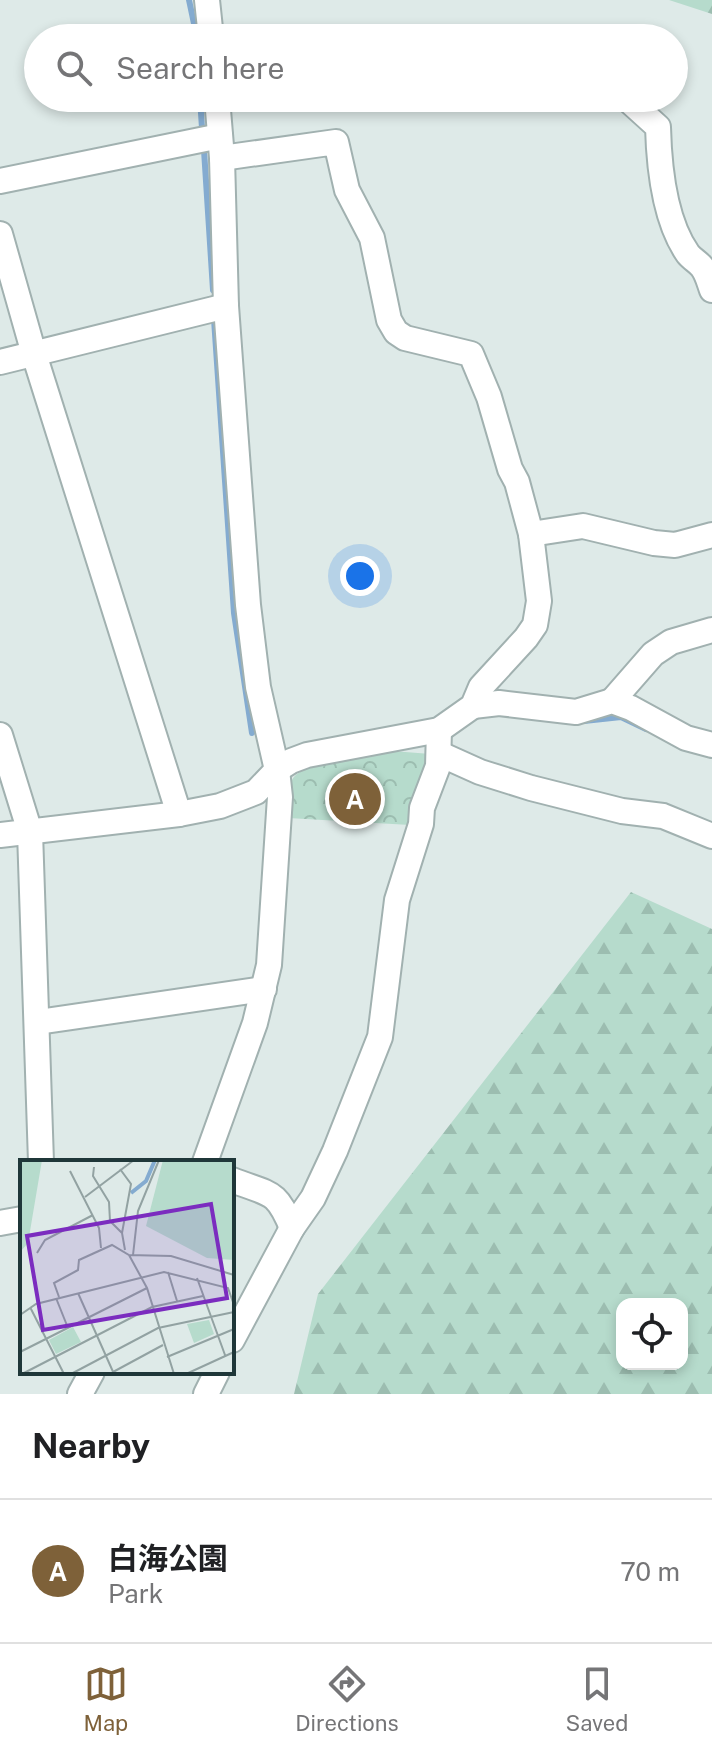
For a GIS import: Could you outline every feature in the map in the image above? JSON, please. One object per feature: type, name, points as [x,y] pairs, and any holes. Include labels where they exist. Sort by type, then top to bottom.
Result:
[{"type":"street","points":[[207,0],[210,24]]},
{"type":"street","points":[[206,1160],[255,1023],[264,989],[269,965],[280,813],[277,770],[258,687],[248,605],[226,306],[218,112]]},
{"type":"street","points":[[641,112],[658,127],[662,181],[676,229],[688,254],[704,269],[712,290]]},
{"type":"street","points":[[0,181],[221,147],[336,142],[347,190],[372,238],[389,320],[396,332],[405,338],[471,354],[489,397],[531,534],[539,601],[535,625],[481,687],[473,706],[439,742],[397,900],[380,1037],[313,1198],[292,1228],[234,1336]]},
{"type":"street","points":[[0,234],[34,354],[179,814]]},
{"type":"street","points":[[0,362],[226,306]]},
{"type":"street","points":[[531,534],[583,526],[675,545],[712,535]]},
{"type":"street","points":[[473,706],[499,703],[576,712],[612,701],[653,654],[671,642],[712,630]]},
{"type":"street","points":[[612,701],[686,738],[712,745]]},
{"type":"street","points":[[0,735],[30,832],[41,1160]]},
{"type":"street","points":[[0,835],[179,814],[220,806],[256,792],[277,770],[307,755],[439,742],[480,772],[622,811],[663,816],[712,836]]},
{"type":"street","points":[[38,1022],[264,989]]},
{"type":"street","points":[[234,1181],[275,1197],[282,1204],[292,1228]]},
{"type":"street","points":[[0,1223],[20,1219]]},
{"type":"street","points":[[80,1394],[91,1374]]},
{"type":"street","points":[[206,1394],[216,1374]]},
{"type":"green space","points":[[669,0],[712,0],[712,14]]},
{"type":"green space","points":[[392,751],[431,754],[410,825],[288,818],[291,784],[298,773],[322,763]]},
{"type":"green space","points":[[631,892],[712,929],[712,1394],[294,1394],[318,1294]]},
{"type":"waterway","points":[[189,0],[194,24]]},
{"type":"waterway","points":[[201,112],[202,128]]},
{"type":"waterway","points":[[204,150],[213,290]]},
{"type":"waterway","points":[[214,319],[234,613],[252,733]]},
{"type":"waterway","points":[[584,721],[621,717],[646,729]]},
{"type":"place","name":"白海公園","points":[[355,799]]}]
